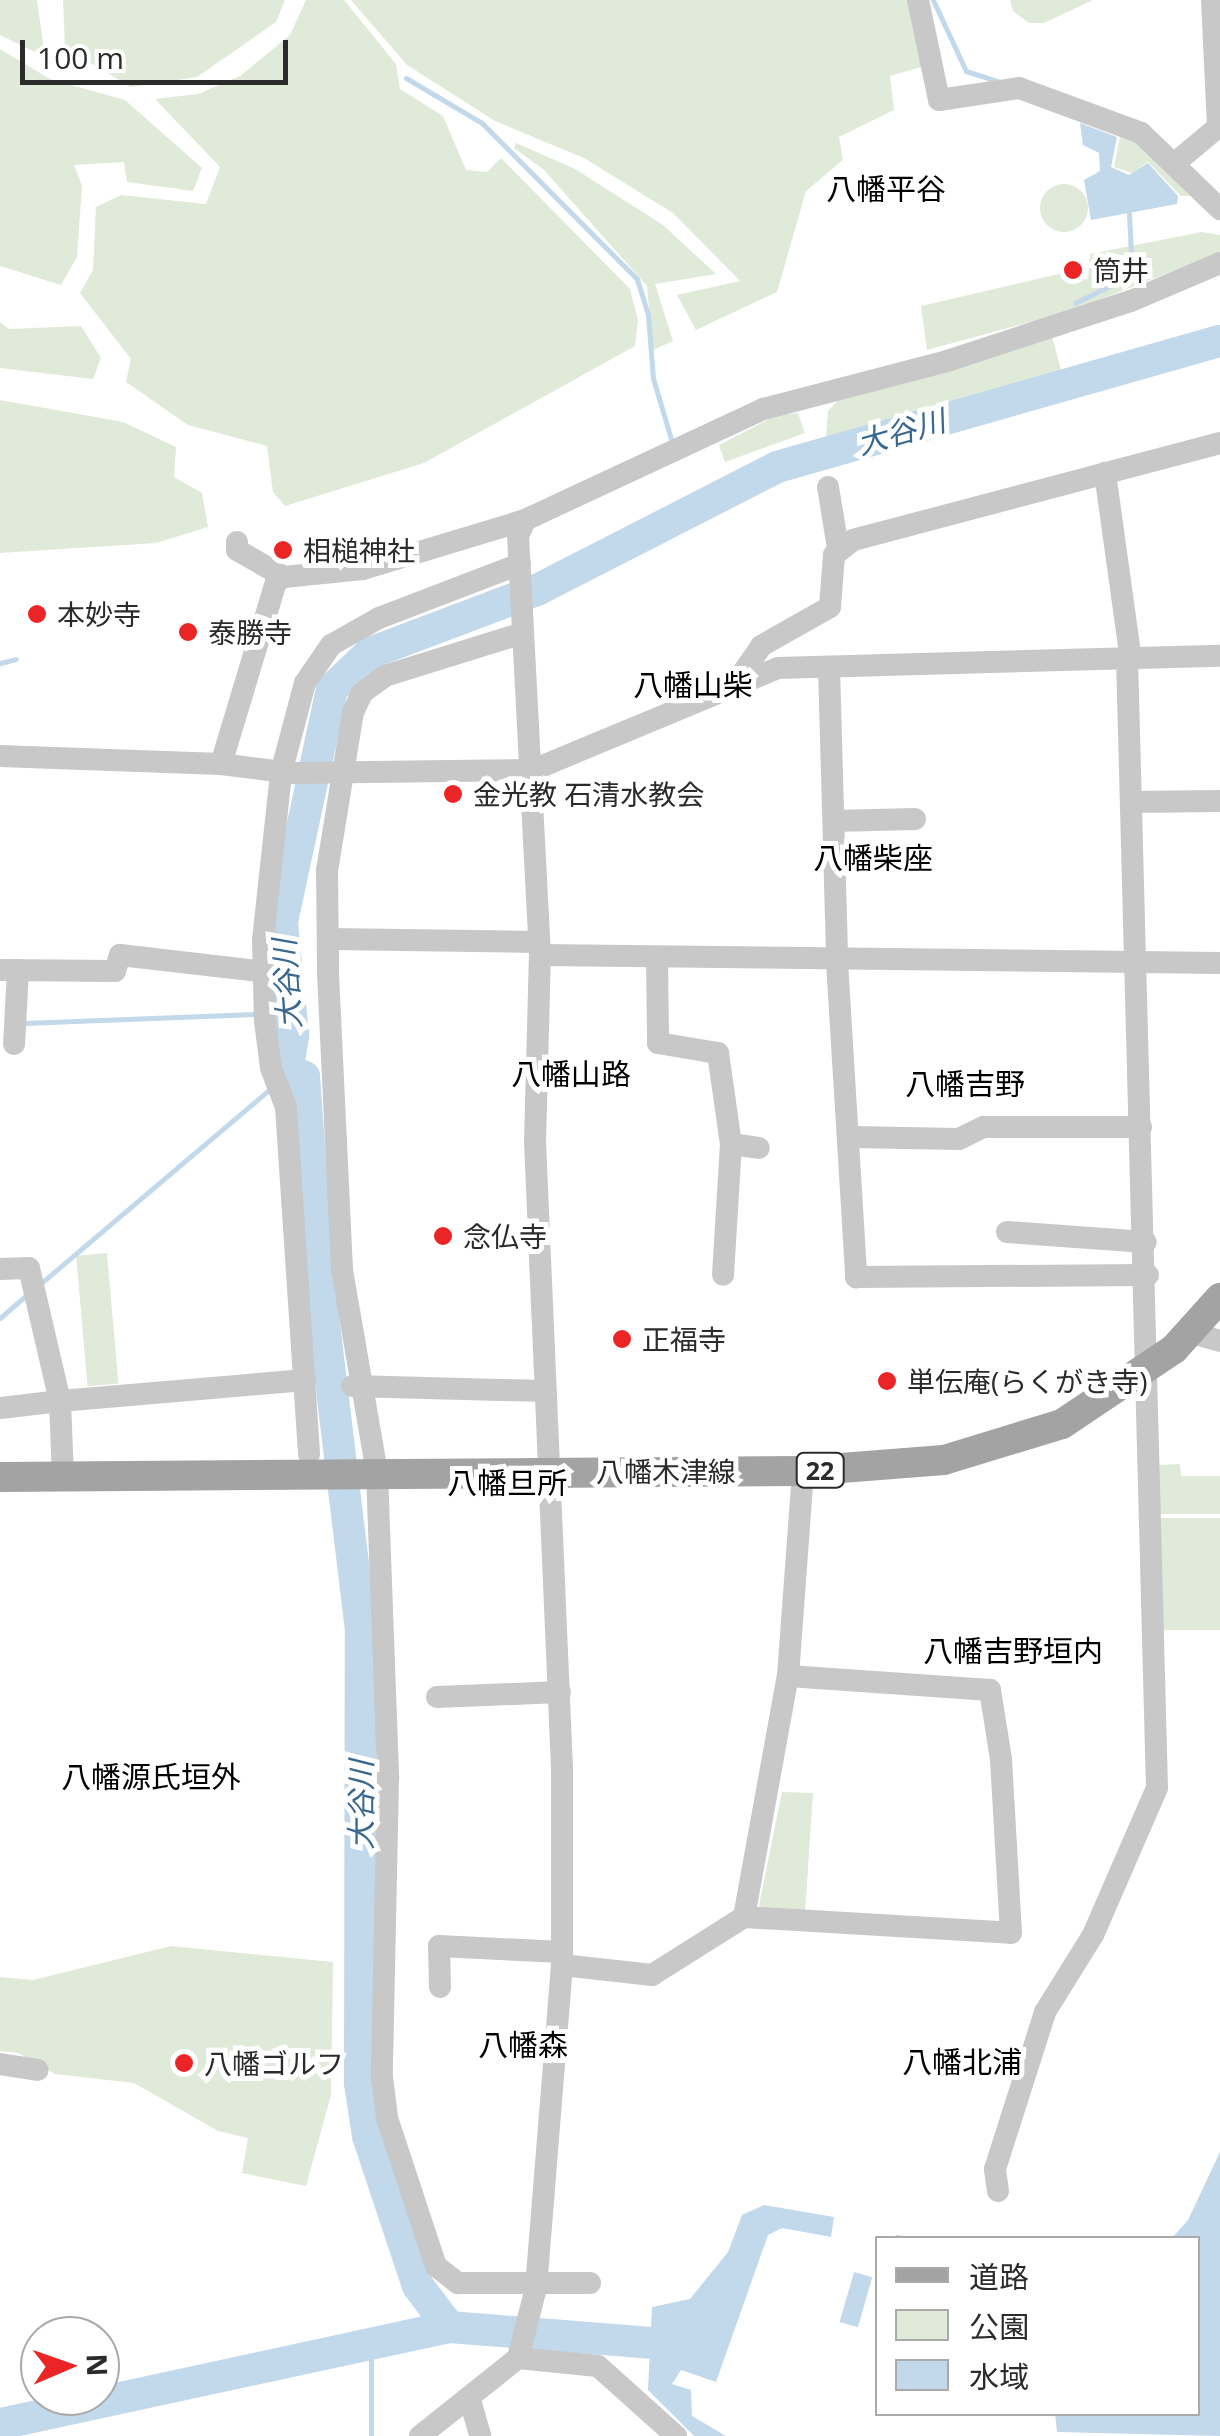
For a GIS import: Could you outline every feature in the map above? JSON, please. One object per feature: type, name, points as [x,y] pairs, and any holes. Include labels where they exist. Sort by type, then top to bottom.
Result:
[{"type":"main road","name":"八幡木津線","points":[[0,1477],[311,1464],[372,1473],[803,1470],[944,1460],[1062,1424],[1150,1367],[1206,1337],[1220,1298]]},
{"type":"street","points":[[918,0],[939,100],[1019,88],[1141,133],[1220,209]]},
{"type":"street","points":[[1175,163],[1218,128],[1212,0]]},
{"type":"street","points":[[221,764],[276,582],[284,576],[364,570],[524,520],[763,409],[947,361],[1131,302],[1220,264]]},
{"type":"street","points":[[838,548],[1220,444]]},
{"type":"street","points":[[998,2191],[995,2168],[1044,2012],[1093,1935],[1156,1797],[1148,1275],[1132,960],[1129,660],[1106,473]]},
{"type":"street","points":[[739,678],[761,646],[830,607],[828,573],[838,548],[828,488]]},
{"type":"street","points":[[420,2436],[518,2358],[536,2285],[562,1959],[560,1692],[535,1143],[540,948],[520,568],[524,520]]},
{"type":"street","points":[[237,542],[236,550],[284,576]]},
{"type":"street","points":[[311,1464],[283,1100],[271,1068],[264,1021],[272,846],[305,683],[331,645],[379,618],[520,568]]},
{"type":"street","points":[[523,628],[385,676],[362,693],[342,772],[328,870],[342,1270],[356,1388],[372,1473],[388,1779],[382,2077],[388,2118],[436,2266],[458,2283],[590,2283]]},
{"type":"street","points":[[0,756],[221,764],[286,773],[533,770],[588,751],[739,678],[778,668],[1220,656]]},
{"type":"street","points":[[829,667],[837,962],[852,1137],[856,1277],[1148,1275]]},
{"type":"street","points":[[1131,802],[1220,801]]},
{"type":"street","points":[[834,821],[916,819]]},
{"type":"street","points":[[331,940],[837,962],[1220,963]]},
{"type":"street","points":[[14,1030],[9,970],[116,971],[120,955],[264,984]]},
{"type":"street","points":[[657,957],[658,1043],[718,1052],[731,1144],[723,1274]]},
{"type":"street","points":[[852,1137],[959,1138],[984,1128],[1142,1127]]},
{"type":"street","points":[[731,1144],[759,1148]]},
{"type":"street","points":[[1008,1232],[1146,1242]]},
{"type":"street","points":[[0,1269],[29,1268],[35,1282],[60,1401],[62,1476]]},
{"type":"street","points":[[0,1408],[307,1384]]},
{"type":"street","points":[[356,1388],[545,1392]]},
{"type":"street","points":[[744,1916],[788,1676],[803,1470]]},
{"type":"street","points":[[440,1987],[438,1946],[562,1959],[652,1975],[744,1916],[1011,1933],[1002,1759],[990,1690],[788,1676]]},
{"type":"street","points":[[437,1697],[560,1692]]},
{"type":"street","points":[[0,2064],[38,2070]]},
{"type":"street","points":[[518,2358],[598,2366],[676,2436]]},
{"type":"street","points":[[470,2400],[480,2436]]},
{"type":"green space","points":[[0,0],[37,0],[45,57],[0,35]]},
{"type":"green space","points":[[63,0],[285,0],[276,22],[197,77],[131,87],[65,48]]},
{"type":"green space","points":[[306,0],[344,0],[396,64],[400,89],[443,116],[466,170],[487,172],[501,158],[630,289],[638,320],[635,346],[424,463],[285,506],[273,492],[267,446],[188,425],[126,382],[131,359],[80,293],[93,270],[96,207],[121,195],[206,204],[220,167],[155,99],[198,94],[240,76],[290,35]]},
{"type":"green space","points":[[351,0],[910,0],[925,66],[890,76],[894,110],[839,137],[843,160],[806,191],[777,292],[696,330],[677,295],[740,281],[673,213],[584,158],[495,121],[407,65]]},
{"type":"green space","points":[[1010,0],[1093,0],[1044,23],[1029,23],[1013,11]]},
{"type":"green space","points":[[0,49],[50,79],[125,100],[202,168],[193,191],[127,182],[124,162],[74,165],[82,186],[77,257],[61,285],[0,266]]},
{"type":"green space","points":[[1120,136],[1134,139],[1194,196],[1181,196],[1148,162],[1132,173],[1114,167]]},
{"type":"green space","points":[[516,143],[575,169],[663,225],[716,274],[655,284],[673,341],[653,350],[647,286],[544,170],[514,148]]},
{"type":"green space","points":[[1064,184],[1081,191],[1088,208],[1081,225],[1064,232],[1047,225],[1040,208],[1047,191]]},
{"type":"green space","points":[[1202,232],[1220,235],[1220,253],[1070,311],[927,350],[921,306],[1063,273],[1068,283],[1088,279],[1090,254]]},
{"type":"green space","points":[[0,322],[9,329],[81,326],[101,358],[93,379],[0,368]]},
{"type":"green space","points":[[1052,336],[1061,370],[826,438],[828,411],[839,399]]},
{"type":"green space","points":[[0,400],[123,422],[176,447],[174,477],[202,493],[208,527],[156,543],[0,553]]},
{"type":"green space","points":[[798,413],[805,433],[725,462],[719,445],[777,415]]},
{"type":"green space","points":[[107,1253],[118,1384],[88,1386],[76,1256]]},
{"type":"green space","points":[[1180,1464],[1181,1476],[1220,1476],[1220,1514],[1157,1514],[1156,1465]]},
{"type":"green space","points":[[1157,1518],[1220,1518],[1220,1630],[1157,1630]]},
{"type":"green space","points":[[782,1792],[813,1793],[805,1913],[766,1913],[759,1905]]},
{"type":"green space","name":"八幡ゴルフ","points":[[171,1946],[333,1962],[331,2095],[306,2186],[242,2173],[248,2138],[218,2131],[134,2083],[55,2074],[18,2053],[0,2051],[0,1977],[33,1980]]},
{"type":"water","points":[[1080,123],[1117,137],[1111,167],[1129,175],[1148,163],[1178,196],[1177,204],[1091,220],[1084,180],[1100,171],[1099,153],[1083,145]]},
{"type":"water","points":[[1220,2152],[1220,2436],[1057,2432],[1055,2416],[1200,2416],[1200,2236],[1174,2236],[1188,2220]]},
{"type":"water","points":[[764,2205],[834,2217],[831,2237],[782,2228],[768,2235],[716,2382],[681,2370],[672,2384],[691,2390],[692,2416],[726,2436],[694,2436],[648,2390],[652,2307],[690,2299],[728,2252],[742,2215]]},
{"type":"water","points":[[854,2272],[872,2277],[858,2327],[840,2322]]},
{"type":"waterway","points":[[933,0],[966,71],[997,81]]},
{"type":"waterway","points":[[406,78],[482,123],[637,279],[648,315],[653,378],[671,439]]},
{"type":"waterway","points":[[1075,303],[1132,275],[1129,214]]},
{"type":"waterway","name":"大谷川","points":[[449,2327],[418,2286],[368,2136],[360,2083],[361,1630],[319,1285],[304,1077],[287,1074],[293,1035],[282,922],[332,689],[370,653],[537,590],[777,467],[1220,341]]},
{"type":"waterway","points":[[0,663],[16,659]]},
{"type":"waterway","points":[[273,1013],[291,1012]]},
{"type":"waterway","points":[[23,1023],[257,1014]]},
{"type":"waterway","points":[[40,1284],[272,1087]]},
{"type":"waterway","points":[[0,1318],[28,1294]]},
{"type":"waterway","name":"大谷川","points":[[0,2424],[449,2327],[676,2345],[685,2333]]},
{"type":"waterway","points":[[371,2345],[371,2436]]},
{"type":"place","name":"筒井","points":[[1073,270]]},
{"type":"place","name":"相槌神社","points":[[283,550]]},
{"type":"place","name":"本妙寺","points":[[37,614]]},
{"type":"place","name":"泰勝寺","points":[[188,632]]},
{"type":"place","name":"金光教 石清水教会","points":[[453,794]]},
{"type":"place","name":"念仏寺","points":[[443,1236]]},
{"type":"place","name":"正福寺","points":[[622,1339]]},
{"type":"place","name":"単伝庵(らくがき寺)","points":[[887,1381]]},
{"type":"place","name":"八幡ゴルフ","points":[[184,2063]]},
{"type":"district","name":"八幡平谷","points":[[886,189]]},
{"type":"district","name":"八幡山柴","points":[[693,685]]},
{"type":"district","name":"八幡柴座","points":[[873,858]]},
{"type":"district","name":"八幡山路","points":[[571,1074]]},
{"type":"district","name":"八幡吉野","points":[[965,1084]]},
{"type":"district","name":"八幡旦所","points":[[507,1483]]},
{"type":"district","name":"八幡吉野垣内","points":[[1013,1651]]},
{"type":"district","name":"八幡源氏垣外","points":[[151,1777]]},
{"type":"district","name":"八幡森","points":[[523,2045]]},
{"type":"district","name":"八幡北浦","points":[[962,2062]]}]
